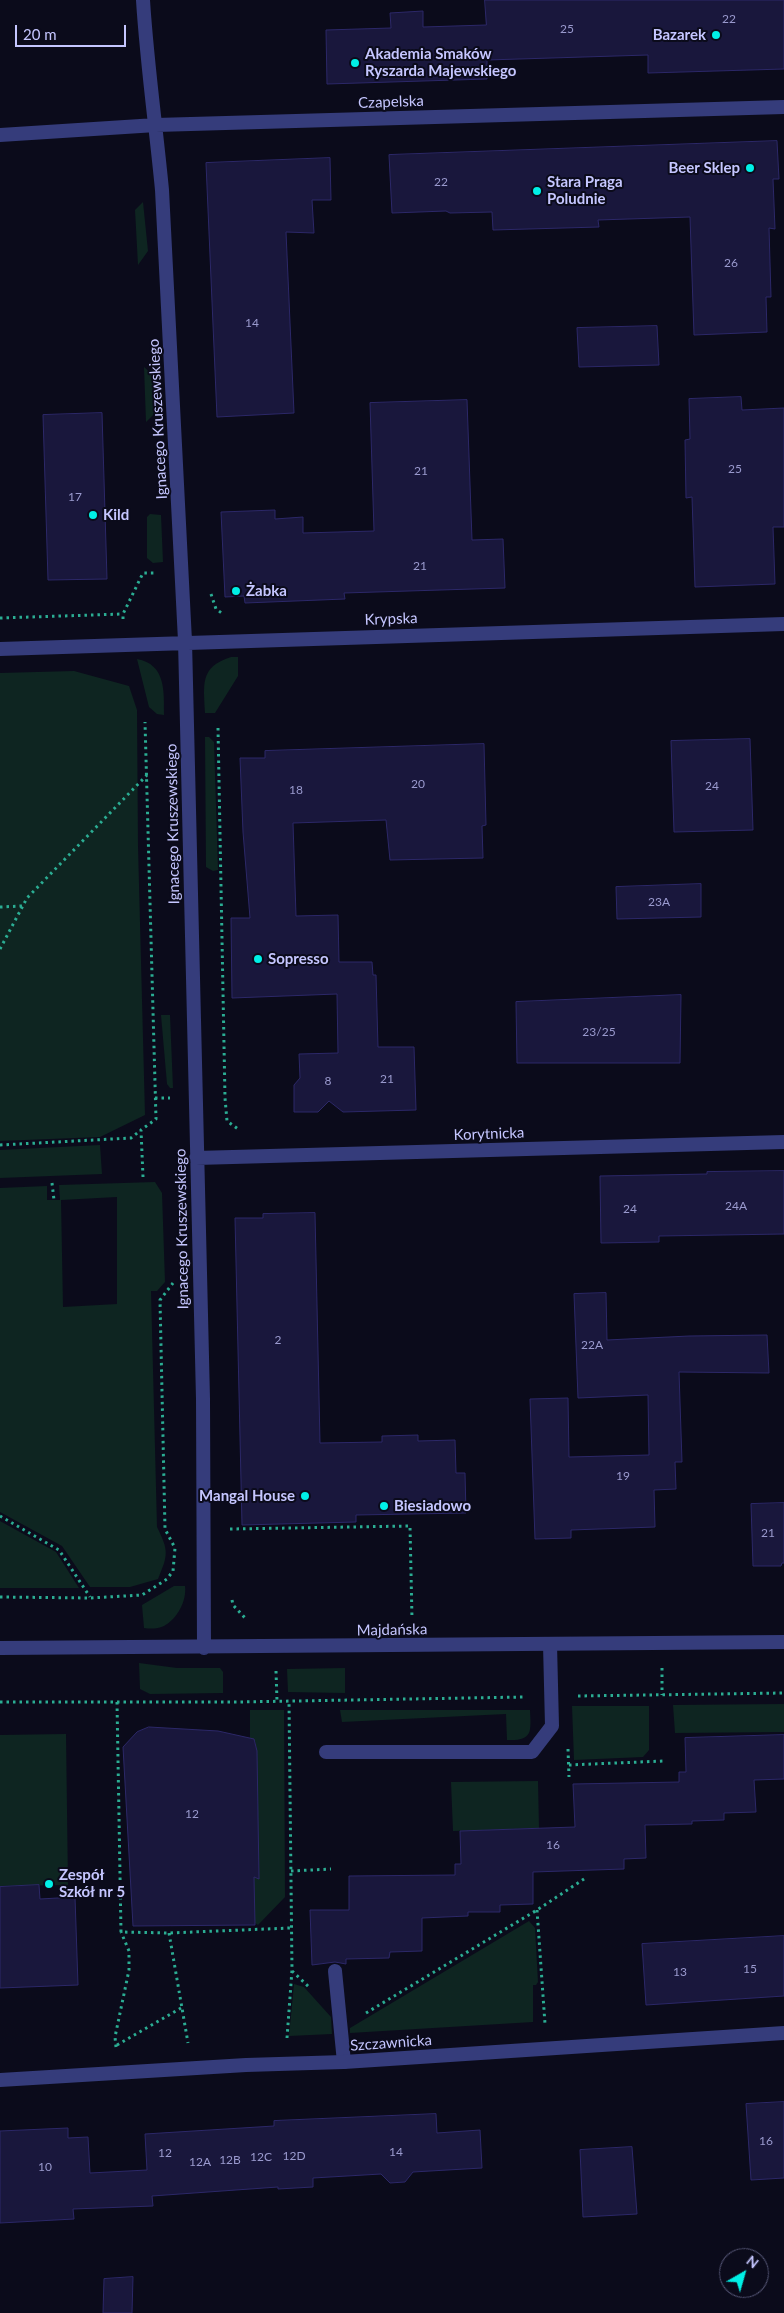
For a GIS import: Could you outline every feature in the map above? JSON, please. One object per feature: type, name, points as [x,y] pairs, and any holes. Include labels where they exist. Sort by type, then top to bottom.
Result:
[{"type":"street","name":"Ignacego Kruszewskiego","points":[[143,0],[147,66],[156,126],[162,190],[185,641],[202,1399],[204,1648]]},
{"type":"street","name":"Czapelska","points":[[0,135],[156,126],[784,107]]},
{"type":"street","name":"Krypska","points":[[0,649],[185,641],[784,624]]},
{"type":"street","name":"Korytnicka","points":[[196,1158],[784,1142]]},
{"type":"street","name":"Majdańska","points":[[0,1648],[204,1648],[784,1642]]},
{"type":"street","points":[[326,1752],[532,1752],[552,1726],[553,1697],[550,1644]]},
{"type":"street","points":[[335,1971],[344,2062]]},
{"type":"street","name":"Szczawnicka","points":[[0,2080],[246,2065],[344,2062],[784,2033]]},
{"type":"path","points":[[0,618],[122,614],[143,573]]},
{"type":"path","points":[[210,591],[216,609],[225,616]]},
{"type":"path","points":[[0,1145],[130,1138],[156,1119],[145,722]]},
{"type":"path","points":[[218,728],[225,1098],[227,1121],[240,1130]]},
{"type":"path","points":[[0,949],[27,898],[147,774]]},
{"type":"path","points":[[0,907],[22,906]]},
{"type":"path","points":[[141,1130],[143,1177]]},
{"type":"path","points":[[52,1182],[54,1200]]},
{"type":"path","points":[[0,1597],[90,1598],[142,1595],[168,1579],[173,1571],[175,1548],[165,1530],[160,1300],[174,1283],[173,1275]]},
{"type":"path","points":[[0,1516],[59,1550],[90,1598]]},
{"type":"path","points":[[228,1529],[410,1526],[412,1622]]},
{"type":"path","points":[[662,1663],[662,1695]]},
{"type":"path","points":[[0,1702],[289,1701],[784,1693]]},
{"type":"path","points":[[286,2041],[292,1970],[290,1928],[289,1701]]},
{"type":"path","points":[[117,1702],[121,1932],[129,1951],[130,1970],[115,2037],[117,2051]]},
{"type":"path","points":[[569,1764],[664,1761]]},
{"type":"path","points":[[291,1871],[331,1869]]},
{"type":"path","points":[[340,2028],[537,1910],[587,1877]]},
{"type":"path","points":[[537,1910],[545,2027]]},
{"type":"path","points":[[121,1932],[169,1933],[290,1928]]},
{"type":"path","points":[[169,1933],[189,2049]]},
{"type":"path","points":[[116,2046],[181,2008]]},
{"type":"green space","points":[[143,202],[148,251],[138,265],[135,210]]},
{"type":"green space","points":[[144,367],[155,377],[157,411],[146,422]]},
{"type":"green space","points":[[150,514],[161,515],[163,562],[153,563],[147,558],[147,517]]},
{"type":"green space","points":[[231,657],[238,657],[238,676],[215,713],[205,713],[204,686],[208,672],[213,666]]},
{"type":"green space","points":[[137,659],[146,662],[158,673],[163,688],[164,715],[157,714],[149,707]]},
{"type":"green space","points":[[74,671],[129,686],[137,710],[138,846],[145,1115],[100,1137],[0,1141],[0,673]]},
{"type":"green space","points":[[205,737],[209,737],[214,742],[218,870],[213,871],[206,867]]},
{"type":"green space","points":[[161,1015],[170,1015],[173,1088],[170,1088],[167,1084]]},
{"type":"green space","points":[[100,1145],[102,1174],[0,1178],[0,1150]]},
{"type":"green space","points":[[155,1182],[162,1193],[165,1282],[157,1291],[151,1291],[157,1527],[164,1542],[166,1553],[158,1579],[130,1587],[90,1587],[62,1546],[0,1512],[0,1188],[47,1186],[47,1200],[60,1200],[59,1185]],"holes":[[[117,1197],[117,1304],[63,1307],[61,1200]]]},
{"type":"green space","points":[[0,1521],[56,1552],[79,1588],[0,1588]]},
{"type":"green space","points":[[174,1586],[185,1586],[183,1603],[177,1614],[164,1626],[144,1628],[142,1605]]},
{"type":"green space","points":[[139,1663],[177,1668],[220,1668],[223,1672],[223,1693],[150,1694],[140,1689]]},
{"type":"green space","points":[[345,1668],[345,1693],[288,1692],[287,1669]]},
{"type":"green space","points":[[784,1704],[784,1732],[675,1733],[673,1705]]},
{"type":"green space","points":[[572,1706],[649,1706],[649,1750],[643,1757],[574,1760]]},
{"type":"green space","points":[[250,1710],[284,1710],[285,1897],[258,1925],[255,1923],[254,1877],[259,1879],[257,1751],[255,1741],[250,1738]]},
{"type":"green space","points":[[340,1710],[530,1710],[530,1729],[529,1734],[522,1739],[507,1740],[506,1714],[342,1722]]},
{"type":"green space","points":[[66,1734],[68,1885],[0,1886],[0,1735]]},
{"type":"green space","points":[[538,1781],[539,1828],[453,1831],[451,1782]]},
{"type":"green space","points":[[529,1921],[535,1928],[538,1982],[536,1985],[533,1985],[533,2022],[350,2033],[350,2028]]},
{"type":"green space","points":[[294,1984],[304,1987],[331,2017],[332,2034],[289,2036]]},
{"type":"building","points":[[485,0],[784,0],[784,69],[648,73],[648,55],[487,60],[487,79],[327,84],[326,30],[391,28],[390,13],[423,11],[423,27],[486,25]]},
{"type":"building","points":[[777,141],[779,179],[773,179],[775,229],[769,228],[771,297],[766,297],[767,332],[694,335],[690,217],[598,220],[599,227],[493,230],[492,212],[392,213],[389,155]]},
{"type":"building","points":[[330,158],[331,200],[312,200],[314,233],[286,232],[294,413],[217,417],[206,163]]},
{"type":"building","points":[[657,326],[659,365],[579,367],[577,328]]},
{"type":"building","points":[[741,397],[742,410],[784,408],[784,527],[773,527],[775,584],[695,587],[692,497],[686,498],[685,440],[690,439],[689,399]]},
{"type":"building","points":[[467,400],[472,540],[503,539],[505,588],[344,593],[345,599],[245,603],[244,596],[225,597],[221,512],[275,510],[275,519],[303,517],[303,533],[374,531],[370,403]]},
{"type":"building","points":[[102,413],[107,579],[48,580],[43,415]]},
{"type":"building","points":[[750,739],[753,830],[674,832],[671,741]]},
{"type":"building","points":[[484,744],[486,825],[482,826],[483,858],[390,860],[386,820],[293,823],[296,916],[338,915],[339,962],[372,962],[373,975],[376,975],[378,1047],[414,1047],[416,1110],[343,1112],[329,1101],[318,1112],[294,1112],[294,1085],[300,1078],[299,1054],[338,1053],[337,994],[232,998],[231,918],[250,918],[243,832],[240,758],[265,758],[265,751]]},
{"type":"building","points":[[701,884],[701,917],[617,919],[616,887]]},
{"type":"building","points":[[681,995],[680,1063],[517,1063],[516,1002]]},
{"type":"building","points":[[784,1171],[784,1234],[659,1236],[659,1242],[601,1243],[600,1176]]},
{"type":"building","points":[[315,1213],[320,1443],[382,1442],[382,1436],[418,1435],[418,1441],[455,1440],[456,1473],[465,1473],[466,1513],[356,1515],[356,1522],[242,1525],[235,1218],[263,1218],[263,1214]]},
{"type":"building","points":[[606,1293],[607,1340],[767,1335],[769,1373],[679,1372],[682,1462],[675,1462],[676,1489],[654,1490],[655,1527],[571,1530],[571,1538],[535,1539],[530,1399],[568,1398],[569,1457],[649,1455],[648,1395],[578,1398],[574,1294]]},
{"type":"building","points":[[784,1503],[784,1563],[781,1566],[753,1566],[751,1504]]},
{"type":"building","points":[[149,1727],[218,1731],[254,1739],[257,1751],[259,1879],[254,1877],[255,1925],[133,1926],[123,1747],[137,1732]]},
{"type":"building","points":[[784,1735],[784,1779],[754,1780],[756,1812],[724,1813],[724,1820],[692,1821],[692,1824],[645,1825],[646,1858],[624,1859],[624,1869],[533,1872],[533,1904],[500,1905],[500,1912],[468,1912],[468,1916],[422,1918],[422,1951],[390,1952],[389,1958],[346,1959],[346,1964],[335,1962],[312,1965],[310,1910],[349,1910],[349,1876],[455,1875],[455,1864],[461,1864],[460,1831],[575,1827],[573,1784],[679,1782],[679,1772],[686,1772],[685,1738]]},
{"type":"building","points":[[39,1885],[40,1899],[75,1897],[78,1985],[0,1988],[0,1887]]},
{"type":"building","points":[[784,1936],[784,1996],[646,2005],[642,1944]]},
{"type":"building","points":[[784,2102],[784,2178],[751,2180],[746,2104]]},
{"type":"building","points":[[436,2114],[437,2133],[480,2130],[482,2168],[413,2172],[405,2182],[390,2183],[381,2174],[313,2178],[313,2187],[278,2189],[278,2187],[152,2196],[153,2206],[73,2209],[74,2219],[0,2223],[0,2131],[68,2128],[68,2138],[88,2137],[90,2173],[147,2170],[145,2134],[274,2126],[274,2121]]},
{"type":"building","points":[[632,2147],[637,2214],[583,2217],[580,2150]]},
{"type":"building","points":[[133,2277],[132,2313],[103,2313],[104,2279]]},
{"type":"place","name":"Bazarek","points":[[716,35]]},
{"type":"place","name":"Akademia Smaków Ryszarda Majewskiego","points":[[355,63]]},
{"type":"place","name":"Beer Sklep","points":[[750,168]]},
{"type":"place","name":"Stara Praga Poludnie","points":[[537,191]]},
{"type":"place","name":"Kild","points":[[93,515]]},
{"type":"place","name":"Żabka","points":[[236,591]]},
{"type":"place","name":"Sopresso","points":[[258,959]]},
{"type":"place","name":"Mangal House","points":[[305,1496]]},
{"type":"place","name":"Biesiadowo","points":[[384,1506]]},
{"type":"place","name":"Zespół Szkół nr 5","points":[[49,1884]]}]
